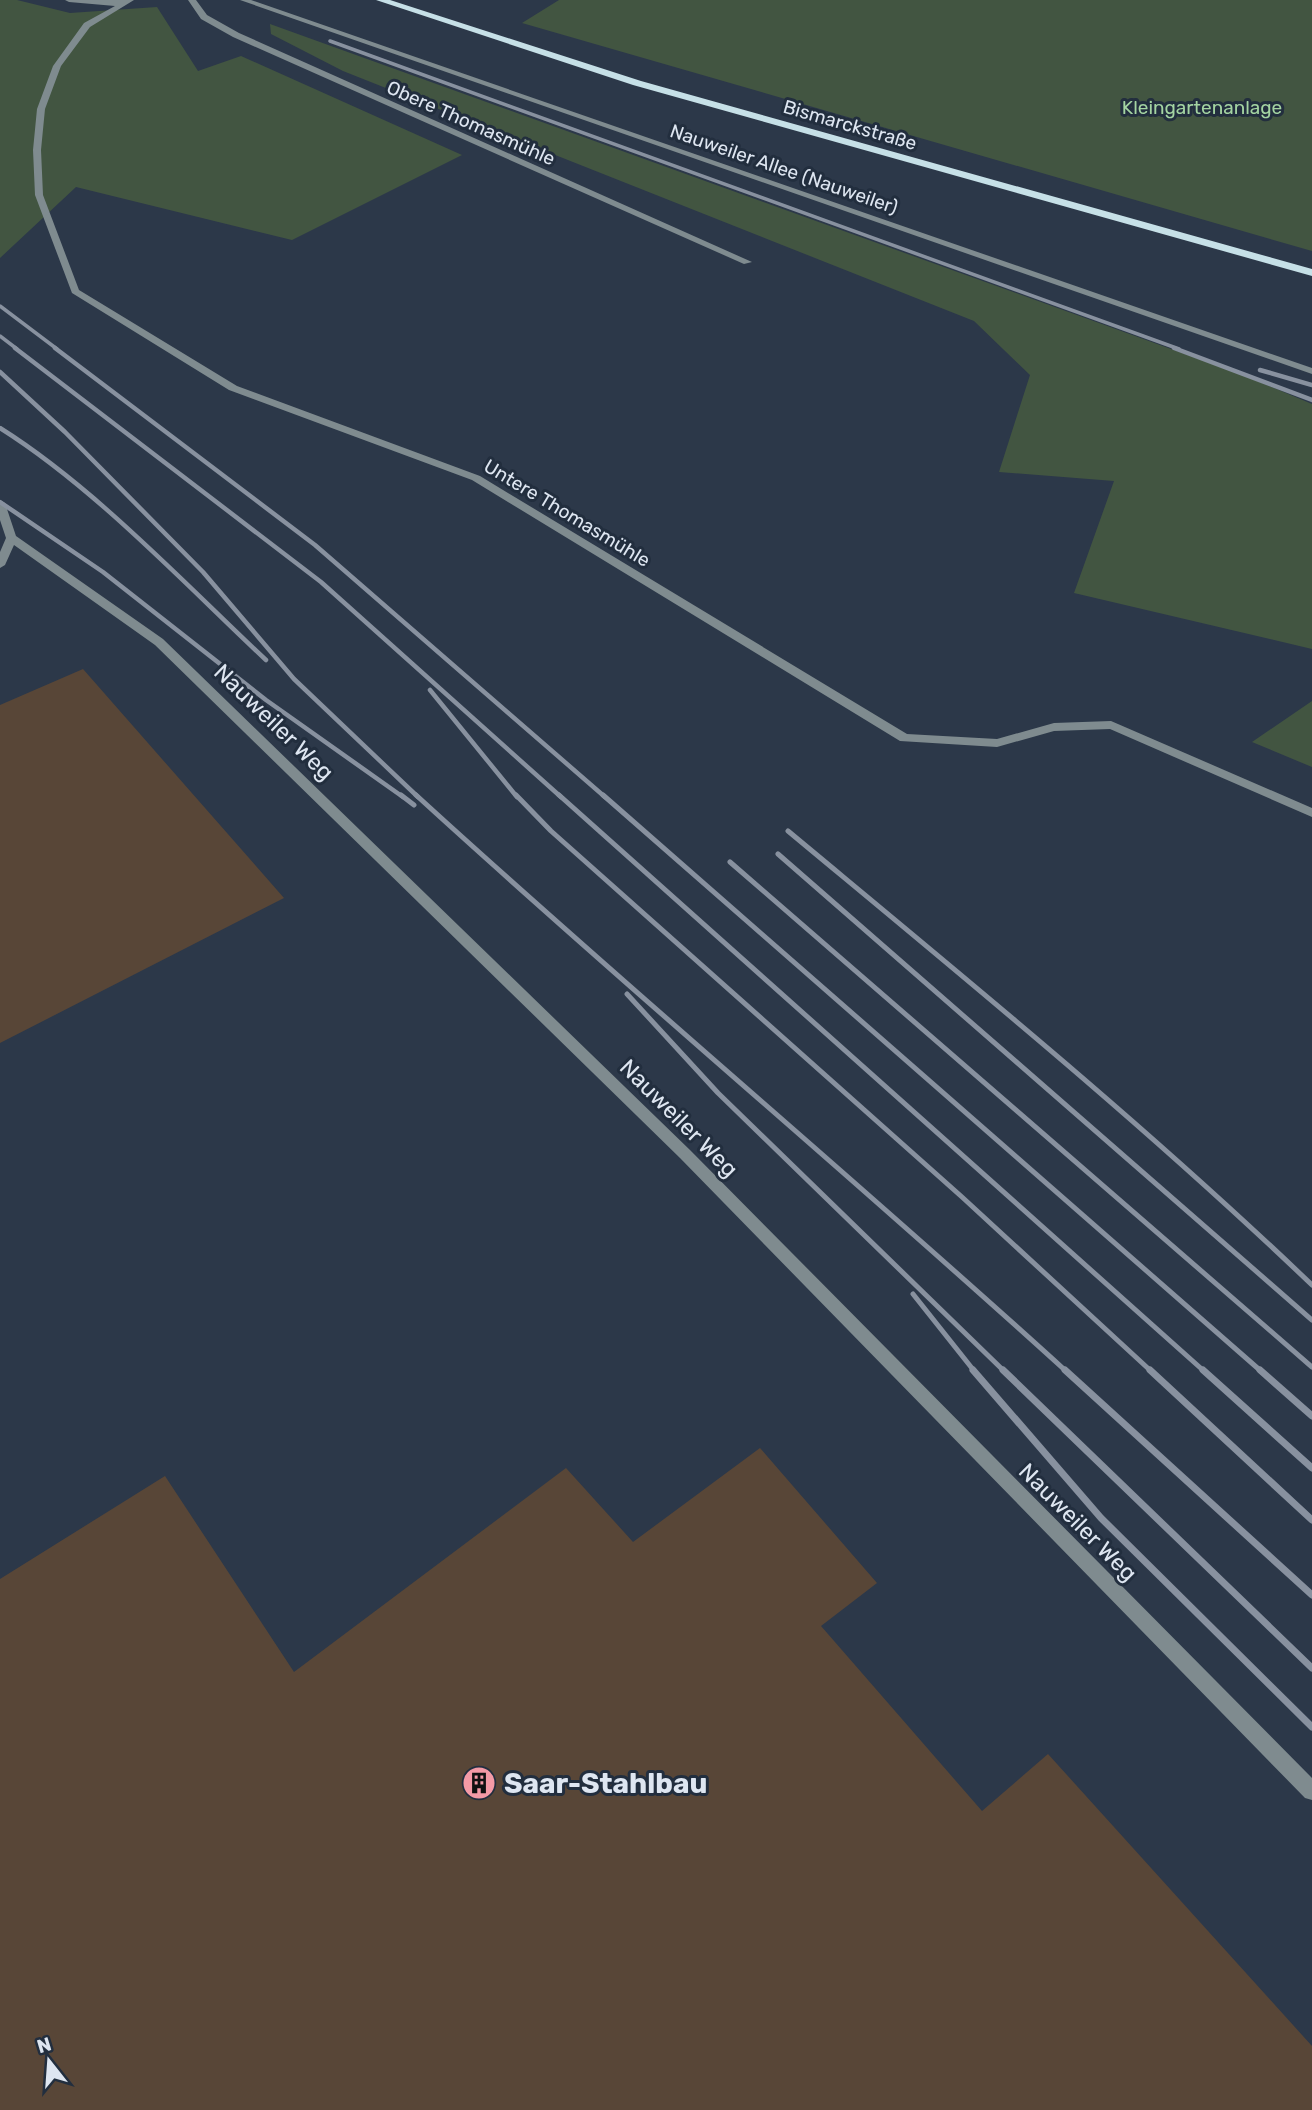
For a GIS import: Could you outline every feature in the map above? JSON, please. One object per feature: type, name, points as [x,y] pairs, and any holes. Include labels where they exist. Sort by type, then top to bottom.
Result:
[{"type":"main road","name":"Bismarckstraße","points":[[381,0],[637,83],[1312,273]]},
{"type":"lane","points":[[69,0],[126,2]]},
{"type":"lane","name":"Obere Thomasmühle","points":[[192,0],[204,17],[236,35],[747,262]]},
{"type":"lane","name":"Nauweiler Allee (Nauweiler)","points":[[244,0],[1312,371]]},
{"type":"lane","name":"Untere Thomasmühle","points":[[126,2],[87,25],[57,66],[41,109],[37,150],[39,195],[75,291],[233,388],[476,478],[904,738],[997,743],[1055,727],[1111,725],[1312,813]]},
{"type":"lane","points":[[0,503],[11,538],[0,565]]},
{"type":"lane","name":"Nauweiler Weg","points":[[11,538],[159,642],[685,1154],[1312,1791]]},
{"type":"green space","points":[[0,0],[17,0],[70,13],[157,7],[198,71],[241,56],[462,155],[292,240],[76,187],[0,258]]},
{"type":"green space","name":"Kleingartenanlage","points":[[559,0],[1312,0],[1312,251],[522,23]]},
{"type":"green space","points":[[270,24],[1243,375],[1312,404],[1312,649],[1074,593],[1114,481],[999,472],[1030,375],[974,321],[343,71],[271,34]]},
{"type":"green space","points":[[1312,701],[1312,767],[1252,742]]},
{"type":"building","points":[[83,669],[284,898],[0,1043],[0,705]]},
{"type":"building","name":"Saar-Stahlbau","points":[[760,1448],[877,1583],[821,1626],[982,1811],[1048,1754],[1312,2046],[1312,2110],[0,2110],[0,1579],[165,1476],[294,1672],[566,1468],[633,1542]]},
{"type":"railway","points":[[330,41],[1179,349]]},
{"type":"railway","points":[[0,306],[57,349]]},
{"type":"railway","points":[[0,336],[17,349]]},
{"type":"railway","points":[[15,348],[321,582],[561,797]]},
{"type":"railway","points":[[55,348],[315,545],[605,797]]},
{"type":"railway","points":[[1174,348],[1312,400]]},
{"type":"railway","points":[[1260,370],[1312,385]]},
{"type":"railway","points":[[0,372],[65,432],[203,572],[294,679],[418,797]]},
{"type":"railway","points":[[0,428],[70,478],[104,507],[266,660]]},
{"type":"railway","points":[[0,502],[103,572],[266,700],[403,797]]},
{"type":"railway","points":[[430,690],[517,797]]},
{"type":"railway","points":[[401,795],[414,805]]},
{"type":"railway","points":[[416,795],[1067,1372]]},
{"type":"railway","points":[[516,795],[551,831],[962,1197],[1152,1372]]},
{"type":"railway","points":[[559,795],[1205,1372]]},
{"type":"railway","points":[[603,795],[1262,1372]]},
{"type":"railway","points":[[788,831],[1120,1110],[1312,1285]]},
{"type":"railway","points":[[778,854],[1312,1320]]},
{"type":"railway","points":[[730,862],[1312,1367]]},
{"type":"railway","points":[[627,994],[718,1093],[1005,1372]]},
{"type":"railway","points":[[913,1294],[975,1372]]},
{"type":"railway","points":[[973,1370],[1101,1518],[1312,1727]]},
{"type":"railway","points":[[1003,1370],[1312,1668]]},
{"type":"railway","points":[[1065,1370],[1312,1595]]},
{"type":"railway","points":[[1150,1370],[1312,1520]]},
{"type":"railway","points":[[1203,1370],[1312,1468]]},
{"type":"railway","points":[[1260,1370],[1312,1416]]},
{"type":"place","name":"Saar-Stahlbau","points":[[479,1783]]}]
